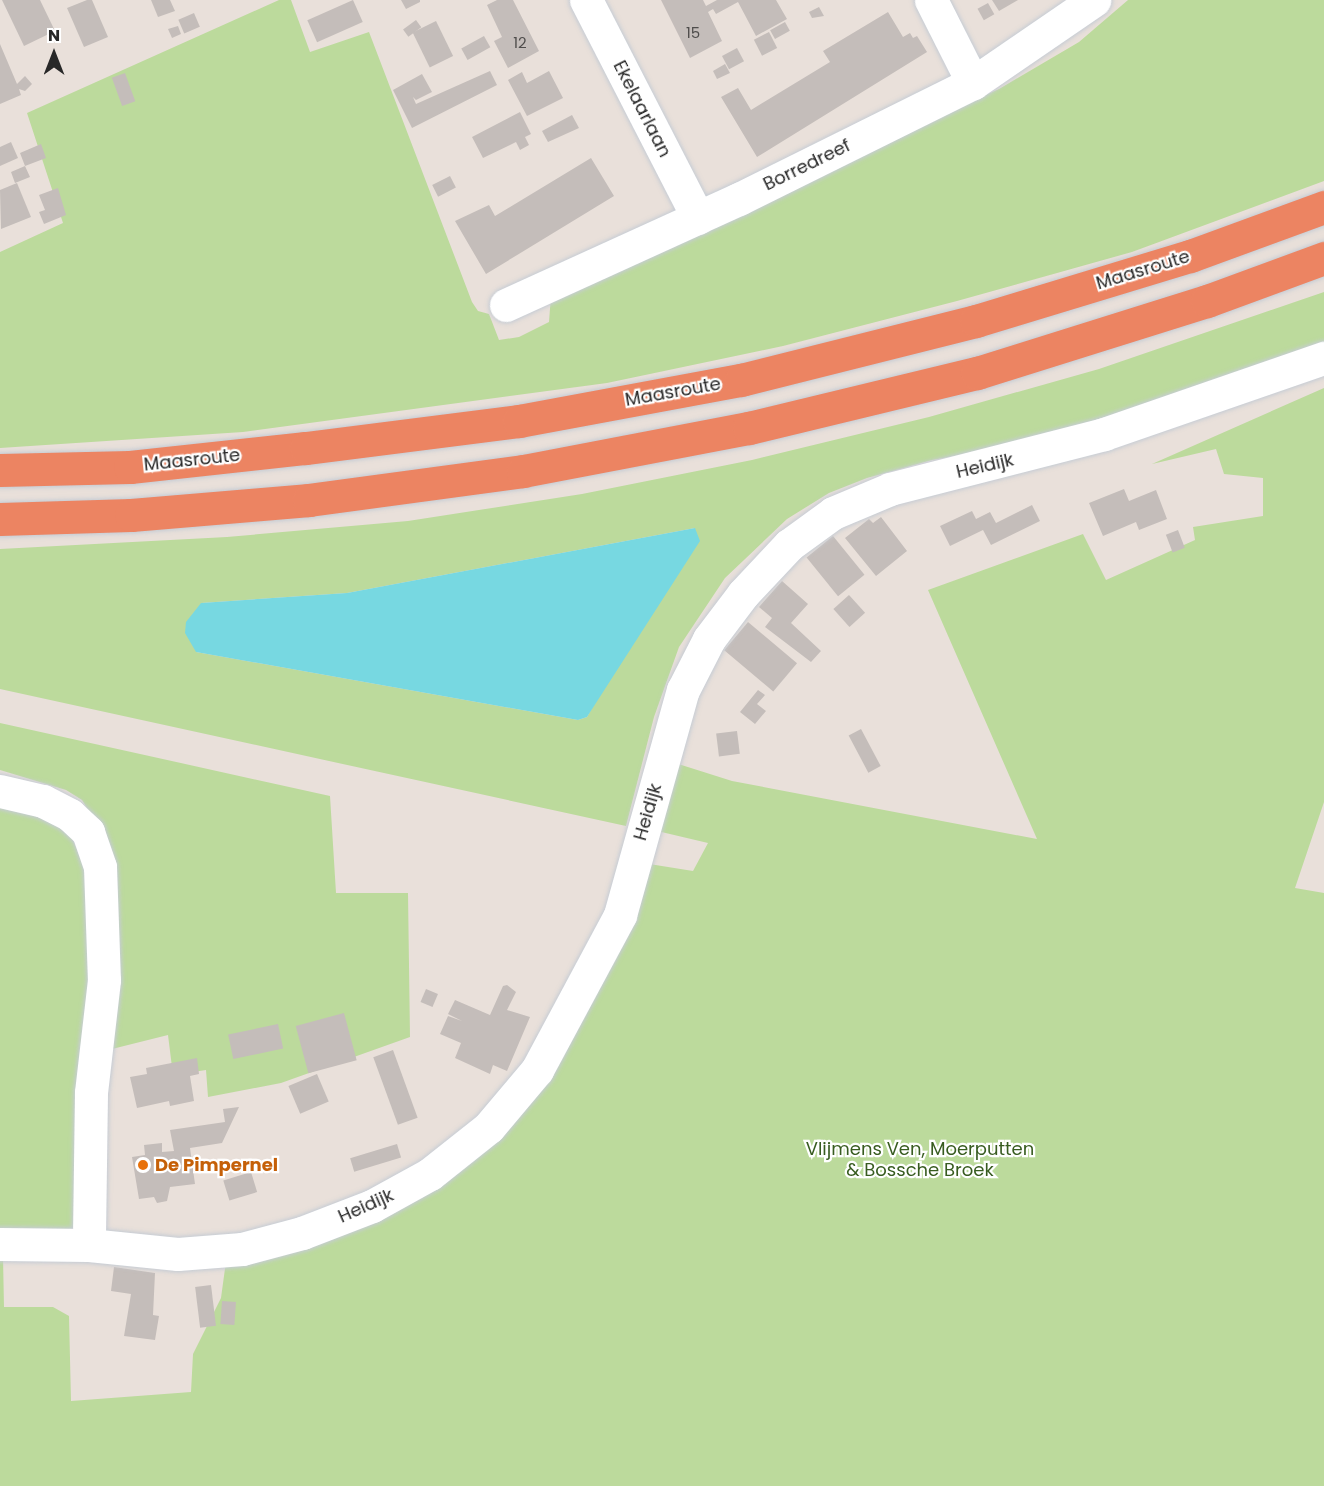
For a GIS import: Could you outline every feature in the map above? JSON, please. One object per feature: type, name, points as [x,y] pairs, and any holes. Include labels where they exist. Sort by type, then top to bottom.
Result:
[{"type":"highway","name":"Maasroute","points":[[0,470],[130,467],[306,448],[519,421],[741,380],[976,321],[1190,256],[1324,207]]},
{"type":"highway","points":[[0,519],[131,515],[309,500],[523,471],[749,428],[977,373],[1207,301],[1324,258]]},
{"type":"street","name":"Ekelaarlaan","points":[[586,0],[698,218]]},
{"type":"street","points":[[931,0],[973,83]]},
{"type":"street","name":"Borredreef","points":[[506,305],[698,218],[973,83],[1094,0]]},
{"type":"street","name":"Heidijk","points":[[0,1244],[89,1245],[177,1254],[242,1249],[302,1233],[372,1206],[430,1174],[489,1126],[537,1070],[620,915],[683,690],[709,639],[743,594],[789,545],[833,513],[890,489],[1104,434],[1324,358]]},
{"type":"street","points":[[0,791],[43,801],[70,815],[88,832],[100,867],[104,980],[91,1093],[89,1245]]},
{"type":"green space","points":[[279,0],[291,0],[310,52],[369,32],[472,302],[478,311],[489,314],[499,340],[519,337],[549,322],[551,295],[999,89],[1079,42],[1128,0],[1324,0],[1324,181],[1132,252],[957,301],[783,346],[607,383],[243,432],[0,448],[0,252],[63,223],[27,113]]},
{"type":"green space","points":[[1324,292],[1324,344],[1119,413],[1005,447],[932,460],[867,478],[829,493],[787,519],[725,578],[679,647],[654,717],[626,826],[0,689],[0,549],[227,537],[408,521],[582,494],[752,460],[929,417],[1099,369]],"holes":[[[695,528],[587,717],[578,720],[196,652],[201,603],[347,593]]]},
{"type":"green space","name":"Vlijmens Ven, Moerputten & Bossche Broek","points":[[1324,388],[1324,802],[1295,888],[1324,893],[1324,1486],[0,1486],[0,1258],[3,1257],[4,1307],[53,1307],[69,1316],[71,1401],[191,1392],[193,1354],[221,1298],[227,1254],[473,1153],[643,863],[693,871],[708,843],[653,830],[672,762],[732,781],[1037,839],[928,590],[1083,534],[1106,580],[1195,540],[1193,527],[1263,516],[1263,478],[1224,474],[1216,449],[1152,464]]},
{"type":"green space","points":[[0,723],[330,796],[336,893],[408,893],[410,1037],[281,1083],[208,1097],[206,1070],[173,1075],[168,1035],[104,1051],[95,821],[82,800],[66,790],[0,770]]},
{"type":"green space","points":[[0,800],[67,826],[85,869],[90,931],[82,1218],[72,1234],[0,1238]]},
{"type":"water","points":[[695,528],[700,541],[587,717],[578,720],[196,652],[185,633],[186,622],[201,603],[347,593]]},
{"type":"building","points":[[2,0],[40,0],[55,31],[24,46]]},
{"type":"building","points":[[92,0],[108,37],[84,47],[67,8]]},
{"type":"building","points":[[151,0],[170,0],[175,11],[158,17]]},
{"type":"building","points":[[353,0],[363,22],[317,42],[307,20]]},
{"type":"building","points":[[401,0],[420,0],[420,2],[406,9]]},
{"type":"building","points":[[497,0],[513,0],[539,51],[508,68],[494,41],[502,37],[487,5]]},
{"type":"building","points":[[661,0],[703,0],[706,6],[717,0],[776,0],[787,19],[756,36],[738,2],[716,14],[713,9],[708,12],[722,41],[690,58]]},
{"type":"building","points":[[992,0],[1018,0],[999,11]]},
{"type":"building","points":[[988,3],[994,14],[984,20],[978,9]]},
{"type":"building","points":[[819,7],[824,16],[812,18],[809,12]]},
{"type":"building","points":[[888,12],[903,37],[910,33],[913,38],[917,36],[927,52],[757,157],[721,97],[738,88],[751,110],[830,62],[823,51]]},
{"type":"building","points":[[194,13],[200,27],[184,33],[178,20]]},
{"type":"building","points":[[416,20],[421,27],[408,37],[403,29]]},
{"type":"building","points":[[436,21],[453,56],[430,67],[413,32]]},
{"type":"building","points":[[785,22],[790,31],[775,39],[770,30]]},
{"type":"building","points":[[178,26],[181,34],[172,38],[168,29]]},
{"type":"building","points":[[769,32],[777,48],[762,56],[754,40]]},
{"type":"building","points":[[484,36],[490,47],[468,60],[461,49]]},
{"type":"building","points":[[0,44],[17,84],[25,76],[32,84],[25,91],[19,89],[21,95],[0,104]]},
{"type":"building","points":[[737,48],[744,61],[729,69],[722,56]]},
{"type":"building","points":[[725,64],[730,73],[717,79],[713,71]]},
{"type":"building","points":[[490,71],[497,85],[412,128],[393,90],[422,74],[432,92],[416,100],[413,97],[416,104]]},
{"type":"building","points":[[549,71],[563,98],[527,116],[508,80],[522,72],[527,83]]},
{"type":"building","points":[[125,73],[135,101],[122,106],[112,78]]},
{"type":"building","points":[[520,112],[531,134],[525,137],[529,145],[520,150],[516,142],[483,158],[472,137]]},
{"type":"building","points":[[572,115],[579,128],[548,142],[542,131]]},
{"type":"building","points":[[11,142],[18,158],[0,166],[0,147]]},
{"type":"building","points":[[41,144],[46,158],[25,166],[20,153]]},
{"type":"building","points":[[591,158],[614,196],[486,274],[455,221],[489,205],[495,216]]},
{"type":"building","points":[[25,166],[30,177],[15,183],[11,172]]},
{"type":"building","points":[[450,176],[456,188],[438,197],[432,185]]},
{"type":"building","points":[[17,183],[31,217],[1,229],[0,190]]},
{"type":"building","points":[[58,188],[66,215],[44,224],[39,212],[45,210],[39,195]]},
{"type":"building","points":[[1124,489],[1129,501],[1156,490],[1167,519],[1139,530],[1136,522],[1103,536],[1089,503]]},
{"type":"building","points":[[1032,505],[1040,521],[991,545],[983,530],[950,546],[940,526],[972,511],[976,519],[990,512],[996,523]]},
{"type":"building","points":[[881,517],[907,551],[876,576],[845,538],[869,519],[873,523]]},
{"type":"building","points":[[1178,530],[1185,548],[1173,552],[1166,535]]},
{"type":"building","points":[[833,536],[864,575],[838,596],[807,557]]},
{"type":"building","points":[[782,581],[808,604],[791,623],[821,651],[811,662],[765,627],[772,618],[759,607]]},
{"type":"building","points":[[849,595],[865,613],[849,627],[833,609]]},
{"type":"building","points":[[748,622],[797,663],[773,691],[724,650]]},
{"type":"building","points":[[758,690],[765,695],[757,704],[766,711],[755,724],[740,712]]},
{"type":"building","points":[[861,729],[881,766],[868,773],[849,736]]},
{"type":"building","points":[[737,731],[740,754],[719,756],[716,734]]},
{"type":"building","points":[[507,985],[516,992],[507,1010],[530,1017],[507,1071],[493,1065],[490,1074],[455,1058],[461,1043],[440,1034],[448,1016],[462,1021],[448,1014],[455,1000],[490,1015],[503,986]]},
{"type":"building","points":[[426,989],[438,994],[432,1007],[421,1002]]},
{"type":"building","points":[[344,1013],[357,1060],[308,1073],[296,1026]]},
{"type":"building","points":[[278,1024],[283,1048],[233,1059],[228,1035]]},
{"type":"building","points":[[393,1050],[418,1118],[398,1125],[373,1057]]},
{"type":"building","points":[[197,1058],[199,1074],[190,1076],[194,1101],[170,1106],[169,1101],[137,1108],[130,1077],[147,1074],[146,1068]]},
{"type":"building","points":[[317,1074],[329,1102],[300,1114],[288,1086]]},
{"type":"building","points":[[239,1107],[222,1143],[190,1148],[195,1184],[170,1187],[167,1201],[157,1203],[154,1197],[139,1199],[132,1157],[145,1155],[144,1145],[162,1143],[162,1152],[174,1151],[170,1130],[225,1122],[223,1109]]},
{"type":"building","points":[[397,1144],[401,1157],[354,1172],[350,1158]]},
{"type":"building","points":[[251,1172],[257,1192],[229,1201],[223,1180]]},
{"type":"building","points":[[114,1267],[155,1273],[153,1315],[159,1316],[155,1340],[124,1336],[131,1294],[111,1291]]},
{"type":"building","points":[[211,1285],[216,1326],[200,1328],[195,1287]]},
{"type":"building","points":[[222,1301],[236,1302],[234,1325],[220,1324]]},
{"type":"place","name":"De Pimpernel","points":[[143,1165]]}]
